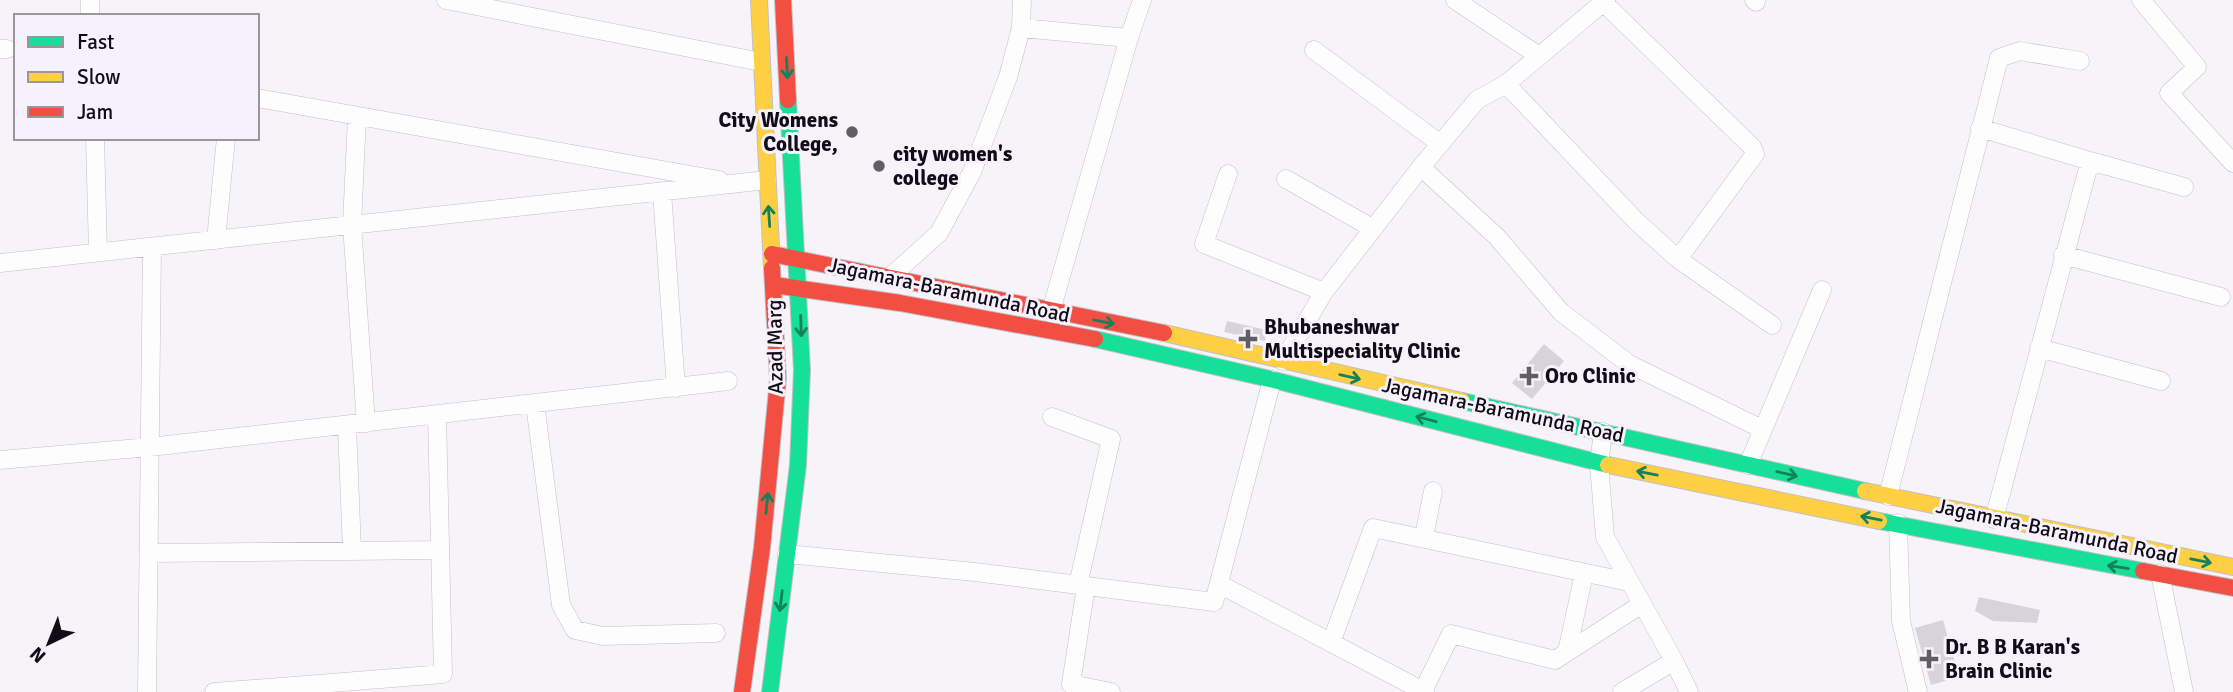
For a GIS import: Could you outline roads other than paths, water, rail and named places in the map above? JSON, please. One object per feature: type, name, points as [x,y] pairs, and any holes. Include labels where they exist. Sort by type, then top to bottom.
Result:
[{"type":"street","points":[[446,0],[761,62]]},
{"type":"street","name":"Azad Marg","points":[[743,692],[774,437],[778,379],[759,0]]},
{"type":"street","name":"Azad Marg","points":[[770,692],[798,465],[802,370],[783,0]]},
{"type":"street","points":[[889,278],[939,233],[972,172],[1008,78],[1021,28],[1023,0]]},
{"type":"street","points":[[1051,311],[1142,0]]},
{"type":"street","points":[[1455,0],[1539,57]]},
{"type":"street","points":[[2141,0],[2197,67],[2169,93],[2233,163]]},
{"type":"street","points":[[1283,361],[1324,292],[1439,143],[1478,100],[1506,84],[1605,1],[1752,147],[1755,154],[1678,259]]},
{"type":"street","points":[[1021,28],[1129,38]]},
{"type":"street","points":[[1314,50],[1439,143]]},
{"type":"street","points":[[1888,496],[1999,58],[2020,51],[2080,61]]},
{"type":"street","points":[[1506,84],[1636,221],[1678,259],[1772,325]]},
{"type":"street","points":[[259,98],[742,184]]},
{"type":"street","points":[[357,116],[352,225],[366,423]]},
{"type":"street","points":[[1980,128],[2184,187]]},
{"type":"street","points":[[95,140],[98,252]]},
{"type":"street","points":[[216,240],[226,140]]},
{"type":"street","points":[[1994,519],[2090,161]]},
{"type":"street","points":[[1421,167],[1497,237],[1561,312],[1629,364],[1762,429]]},
{"type":"street","points":[[1228,174],[1204,244],[1324,292]]},
{"type":"street","points":[[1286,179],[1372,228]]},
{"type":"street","points":[[0,263],[767,180]]},
{"type":"street","points":[[662,192],[676,388]]},
{"type":"street","points":[[147,692],[152,247]]},
{"type":"street","name":"Jagamara-Baramunda Road","points":[[772,254],[1283,361],[1994,519],[2233,567]]},
{"type":"street","points":[[2063,255],[2221,297]]},
{"type":"street","name":"Jagamara-Baramunda Road","points":[[774,285],[872,298],[1073,336],[1272,380],[1599,464],[2233,588]]},
{"type":"street","points":[[1748,465],[1822,290]]},
{"type":"street","points":[[2039,348],[2161,381]]},
{"type":"street","points":[[787,554],[1214,602],[1272,380]]},
{"type":"street","points":[[0,460],[150,447],[729,381]]},
{"type":"street","points":[[535,404],[561,605],[575,630],[603,636],[716,634]]},
{"type":"street","points":[[214,692],[306,689],[443,674],[437,415]]},
{"type":"street","points":[[1052,417],[1111,439],[1082,586],[1071,684],[1111,692]]},
{"type":"street","points":[[347,425],[352,551]]},
{"type":"street","points":[[1603,432],[1599,464],[1605,537],[1689,692]]},
{"type":"street","points":[[1424,537],[1433,491]]},
{"type":"street","points":[[1898,523],[1900,621],[1918,692]]},
{"type":"street","points":[[1331,643],[1373,528],[1629,582]]},
{"type":"street","points":[[149,553],[440,550]]},
{"type":"street","points":[[1567,652],[1584,574]]},
{"type":"street","points":[[2160,574],[2184,692]]},
{"type":"street","points":[[1219,584],[1424,692],[1451,634],[1555,660],[1643,604]]},
{"type":"street","points":[[1622,692],[1674,661]]},
{"type":"place","name":"City Womens College,","points":[[852,132]]},
{"type":"place","name":"city women's college","points":[[879,166]]},
{"type":"place","name":"Bhubaneshwar Multispeciality Clinic","points":[[1248,339]]},
{"type":"place","name":"Oro Clinic","points":[[1529,376]]},
{"type":"place","name":"Dr. B B Karan's Brain Clinic","points":[[1929,659]]}]
